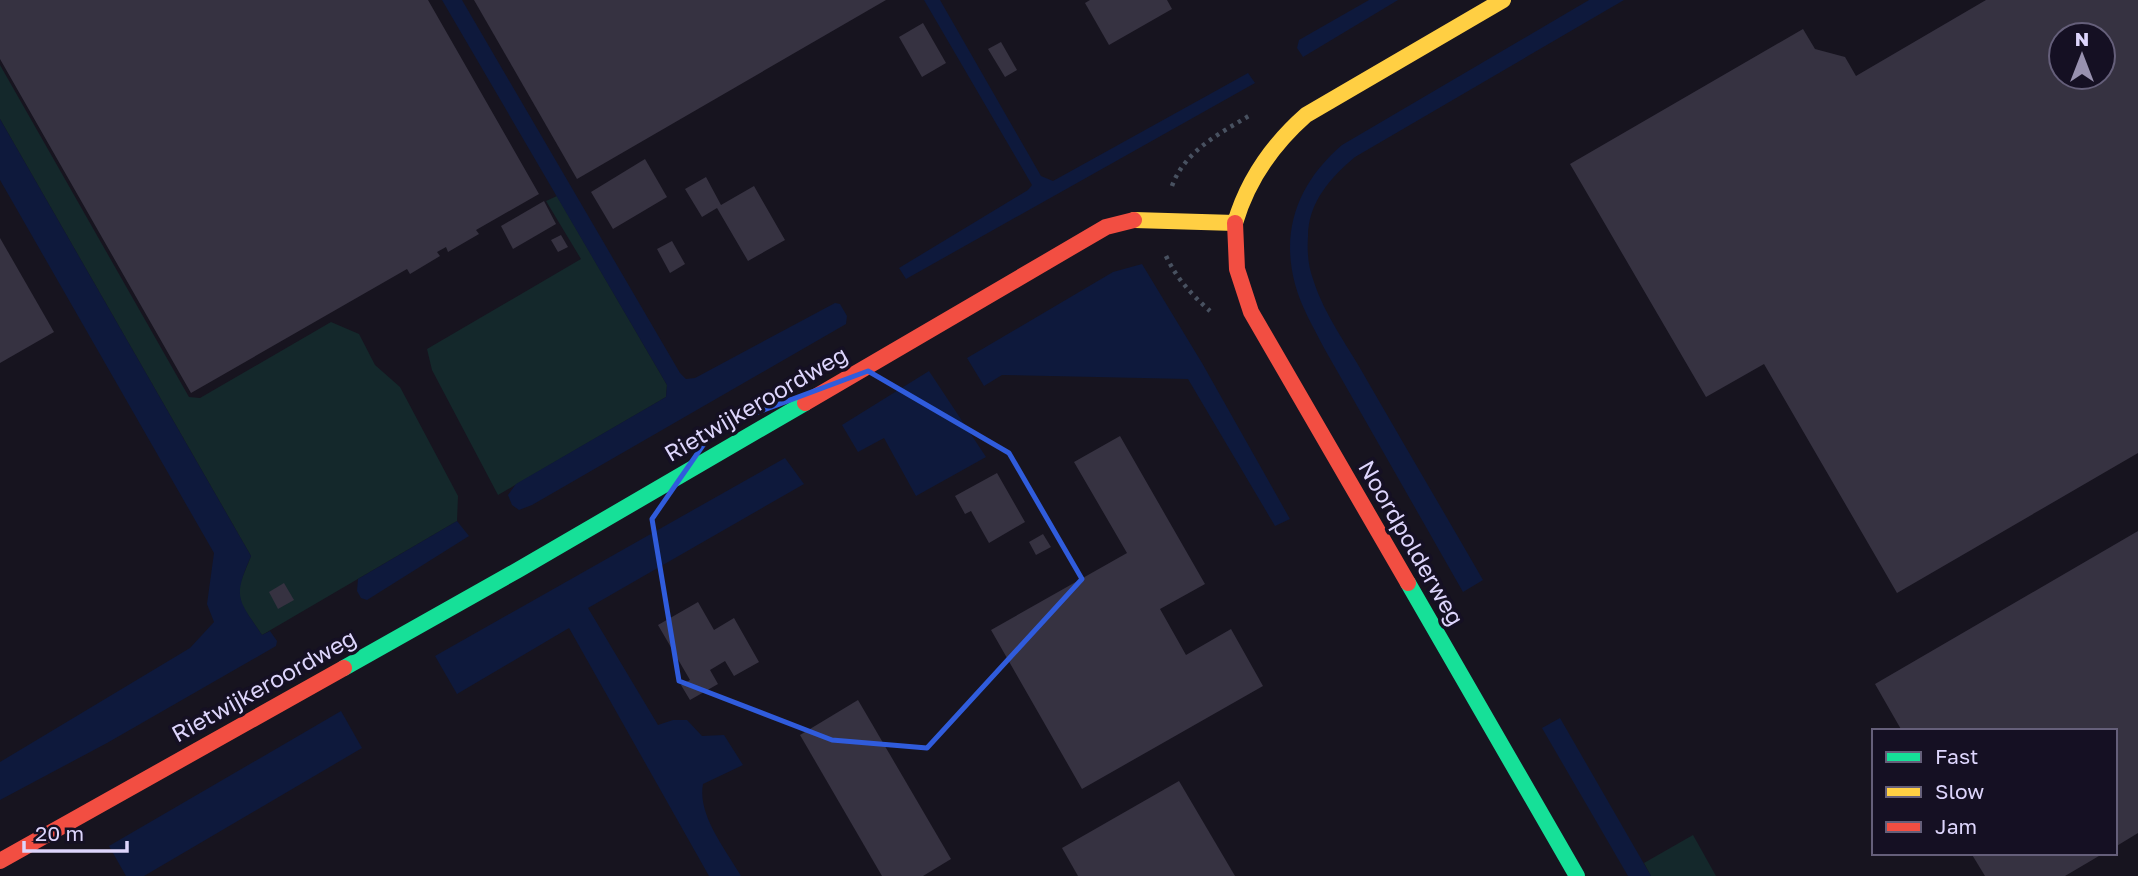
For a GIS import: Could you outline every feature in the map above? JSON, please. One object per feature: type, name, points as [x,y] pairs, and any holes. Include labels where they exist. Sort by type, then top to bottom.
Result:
[{"type":"street","points":[[1235,223],[1251,178],[1283,134],[1306,115],[1503,0]]},
{"type":"street","name":"Rietwijkeroordweg","points":[[0,861],[518,570],[1106,228],[1135,220],[1235,223]]},
{"type":"street","name":"Noordpolderweg","points":[[1235,223],[1233,251],[1238,278],[1251,312],[1577,876]]},
{"type":"highlighted area","points":[[868,371],[1009,453],[1082,579],[927,748],[832,740],[679,681],[652,519],[715,428]]},
{"type":"green space","points":[[0,65],[189,397],[200,398],[331,322],[359,334],[375,365],[400,387],[458,496],[457,521],[262,635],[242,606],[238,588],[251,556],[0,119]]},
{"type":"green space","points":[[557,196],[667,385],[666,397],[498,495],[432,370],[427,349],[581,259],[546,201]]},
{"type":"green space","points":[[1693,835],[1716,876],[1651,876],[1644,863]]},
{"type":"water","points":[[442,0],[462,0],[680,373],[686,379],[695,378],[835,303],[840,304],[847,316],[846,324],[532,505],[519,510],[512,505],[508,495],[516,484],[666,397],[667,385]]},
{"type":"water","points":[[924,0],[940,0],[1041,176],[1053,181],[1248,73],[1255,83],[906,279],[899,268],[1028,190],[1032,185]]},
{"type":"water","points":[[1369,0],[1398,0],[1303,57],[1297,48],[1299,40]]},
{"type":"water","points":[[1589,0],[1624,0],[1355,157],[1322,192],[1309,225],[1309,263],[1324,306],[1483,580],[1463,592],[1304,309],[1291,263],[1292,225],[1297,207],[1315,174],[1342,145]]},
{"type":"water","points":[[0,119],[251,556],[242,581],[240,597],[262,635],[270,631],[277,641],[276,646],[107,743],[0,800],[0,762],[190,648],[214,622],[207,604],[214,553],[0,180]]},
{"type":"water","points":[[1142,264],[1202,363],[1290,519],[1275,526],[1188,379],[1002,375],[984,386],[967,358],[1113,272]]},
{"type":"water","points":[[929,371],[986,457],[916,496],[884,438],[858,452],[842,425]]},
{"type":"water","points":[[785,458],[804,484],[588,608],[658,725],[673,720],[687,720],[702,736],[724,735],[743,765],[703,784],[704,808],[721,844],[741,876],[709,876],[569,628],[457,694],[435,656]]},
{"type":"water","points":[[457,521],[469,536],[367,600],[361,598],[357,591],[358,579]]},
{"type":"water","points":[[341,711],[362,748],[144,876],[126,876],[109,846]]},
{"type":"water","points":[[1560,718],[1651,876],[1628,876],[1542,728]]},
{"type":"building","points":[[0,0],[428,0],[539,194],[476,230],[479,234],[448,252],[446,247],[437,252],[440,256],[410,274],[407,269],[191,393],[0,59]]},
{"type":"building","points":[[474,0],[886,0],[577,179]]},
{"type":"building","points":[[1090,0],[1167,0],[1172,9],[1109,45],[1085,3]]},
{"type":"building","points":[[1986,0],[2138,0],[2138,453],[1897,593],[1764,364],[1706,397],[1570,164],[1803,29],[1815,49],[1845,57],[1856,76]]},
{"type":"building","points":[[923,23],[946,63],[922,77],[899,37]]},
{"type":"building","points":[[1001,42],[1017,70],[1005,77],[988,49]]},
{"type":"building","points":[[645,159],[667,197],[613,229],[591,192]]},
{"type":"building","points":[[706,177],[721,205],[754,186],[785,240],[748,261],[717,208],[702,217],[685,189]]},
{"type":"building","points":[[544,201],[556,224],[513,249],[501,226]]},
{"type":"building","points":[[561,235],[568,247],[558,252],[551,240]]},
{"type":"building","points":[[0,238],[54,332],[0,363]]},
{"type":"building","points":[[672,241],[685,264],[670,273],[657,249]]},
{"type":"building","points":[[1120,436],[1205,584],[1160,609],[1186,655],[1231,629],[1263,686],[1082,789],[991,630],[1127,553],[1074,462]]},
{"type":"building","points":[[997,473],[1025,522],[989,543],[971,511],[965,514],[955,496]]},
{"type":"building","points":[[2138,531],[2138,833],[2117,846],[2117,729],[1901,729],[1875,684]]},
{"type":"building","points":[[1043,534],[1051,547],[1036,555],[1029,542]]},
{"type":"building","points":[[284,583],[294,600],[278,609],[269,592]]},
{"type":"building","points":[[698,602],[714,630],[734,618],[759,662],[734,676],[725,661],[710,670],[718,684],[690,700],[681,685],[690,680],[658,625]]},
{"type":"building","points":[[858,700],[951,859],[923,876],[882,876],[800,735]]},
{"type":"building","points":[[1179,781],[1235,876],[1078,876],[1062,848]]},
{"type":"building","points":[[1972,855],[2101,855],[2065,876],[1985,876]]},
{"type":"traffic: fast","points":[[344,668],[805,403]]},
{"type":"traffic: fast","points":[[1408,583],[1577,876]]},
{"type":"traffic: slow","points":[[1134,220],[1235,223],[1254,177],[1282,138],[1306,115],[1503,0]]},
{"type":"traffic: jam","points":[[805,403],[1106,227],[1134,220]]},
{"type":"traffic: jam","points":[[1235,223],[1237,269],[1251,312],[1408,583]]},
{"type":"traffic: jam","points":[[0,861],[344,668]]}]
